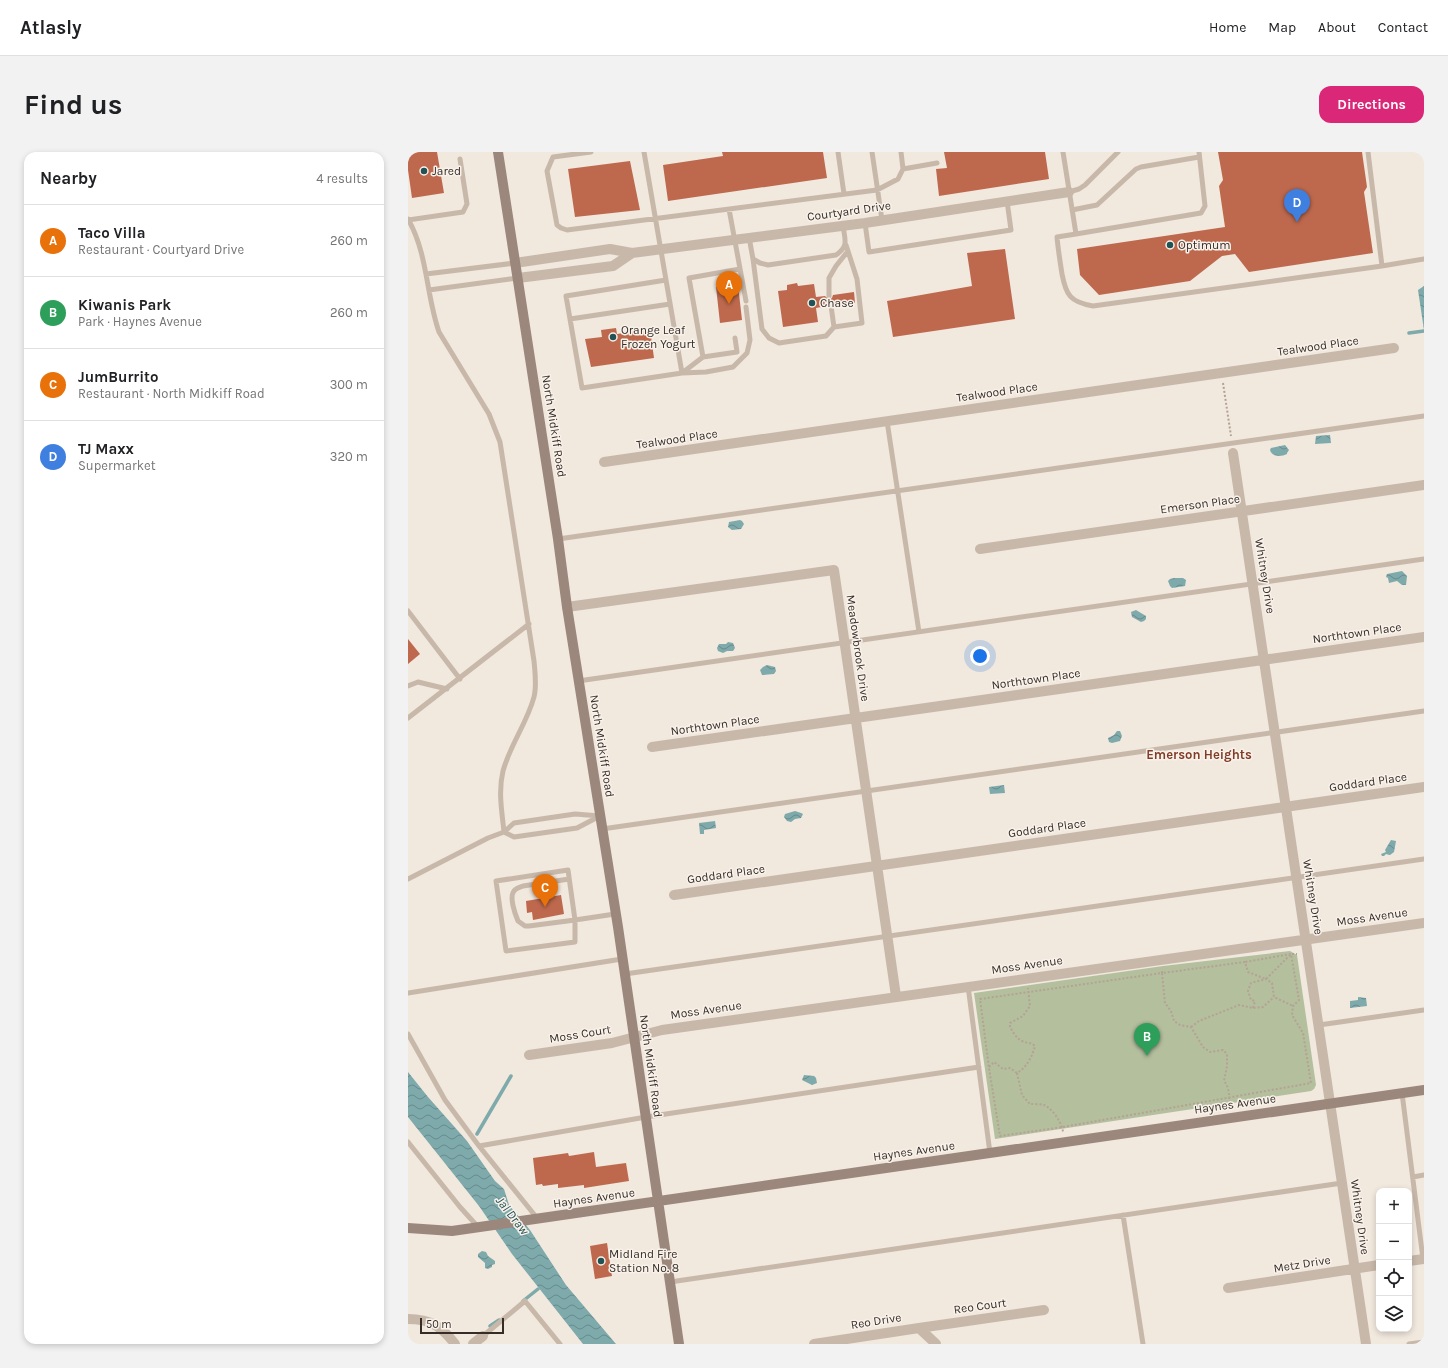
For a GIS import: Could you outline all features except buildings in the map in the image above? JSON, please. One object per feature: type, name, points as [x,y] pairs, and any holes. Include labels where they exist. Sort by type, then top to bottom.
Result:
[{"type":"main road","name":"North Midkiff Road","points":[[498,152],[558,539],[566,607],[625,974],[679,1344]]},
{"type":"main road","name":"Haynes Avenue","points":[[408,1228],[452,1232],[1424,1090]]},
{"type":"street","name":"Courtyard Drive","points":[[516,263],[610,249],[632,253],[843,226],[1069,192]]},
{"type":"street","name":"Courtyard Drive","points":[[518,278],[613,266],[632,253]]},
{"type":"street","name":"Tealwood Place","points":[[604,462],[1394,348]]},
{"type":"street","name":"Whitney Drive","points":[[1232,448],[1366,1344]]},
{"type":"street","name":"Emerson Place","points":[[980,549],[1424,484]]},
{"type":"street","name":"Meadowbrook Drive","points":[[566,607],[834,570],[896,996]]},
{"type":"street","name":"Northtown Place","points":[[652,747],[1424,637]]},
{"type":"street","name":"Goddard Place","points":[[674,895],[1424,787]]},
{"type":"street","name":"Moss Avenue","points":[[634,1037],[662,1030],[896,996],[1424,923]]},
{"type":"street","name":"Moss Court","points":[[529,1055],[612,1043],[634,1037]]},
{"type":"street","points":[[1412,1261],[1423,1259]]},
{"type":"street","name":"Metz Drive","points":[[1228,1288],[1376,1265]]},
{"type":"street","name":"Reo Court","points":[[919,1328],[1044,1310]]},
{"type":"street","points":[[413,1319],[435,1324],[446,1332],[455,1344]]},
{"type":"street","name":"Reo Drive","points":[[814,1344],[834,1343],[919,1328],[936,1344]]},
{"type":"street","points":[[473,1344],[483,1336]]},
{"type":"lane","points":[[591,152],[554,157],[547,171],[557,225],[561,228],[567,230],[877,190],[898,179],[903,169],[901,152]]},
{"type":"lane","points":[[644,152],[682,373]]},
{"type":"lane","points":[[838,152],[844,194]]},
{"type":"lane","points":[[872,152],[882,220]]},
{"type":"lane","points":[[1063,152],[1076,234]]},
{"type":"lane","points":[[1069,192],[1080,189],[1085,185],[1118,152]]},
{"type":"lane","points":[[1368,152],[1382,266]]},
{"type":"lane","points":[[1072,210],[1097,205],[1136,169],[1199,155],[1205,206],[1201,213],[1056,237],[1065,290],[1074,300],[1093,306],[1424,259]]},
{"type":"lane","points":[[460,159],[467,204],[463,212],[408,219],[414,230],[422,254],[439,332],[489,414],[498,432],[529,624],[534,661],[535,689],[530,707],[503,771],[500,790],[504,832]]},
{"type":"lane","points":[[903,169],[937,163]]},
{"type":"lane","points":[[865,223],[868,252],[884,250],[1011,230],[1007,201]]},
{"type":"lane","points":[[666,280],[566,296],[582,388],[682,373],[706,372],[733,367],[747,353],[750,340],[746,304],[729,209]]},
{"type":"lane","points":[[749,237],[762,329],[769,338],[779,343],[826,336],[834,327],[862,323],[857,279],[846,245],[843,226]]},
{"type":"lane","points":[[753,259],[768,265],[836,255],[842,251],[846,245]]},
{"type":"lane","points":[[829,296],[829,278],[848,251]]},
{"type":"lane","points":[[426,274],[516,263]]},
{"type":"lane","points":[[703,357],[689,278],[740,269]]},
{"type":"lane","points":[[429,290],[518,278]]},
{"type":"lane","points":[[570,319],[670,304]]},
{"type":"lane","points":[[831,306],[834,327]]},
{"type":"lane","points":[[682,373],[703,357],[737,352],[735,338]]},
{"type":"lane","points":[[558,539],[897,491],[1232,448],[1424,416]]},
{"type":"lane","points":[[886,421],[919,632]]},
{"type":"lane","points":[[578,681],[1424,559]]},
{"type":"lane","points":[[408,611],[460,679]]},
{"type":"lane","points":[[408,718],[529,624]]},
{"type":"lane","points":[[408,686],[418,682],[447,689]]},
{"type":"lane","points":[[602,829],[1424,711]]},
{"type":"lane","points":[[408,879],[488,838],[504,832],[514,823],[575,814],[600,816]]},
{"type":"lane","points":[[504,832],[514,837],[577,828],[600,816]]},
{"type":"lane","points":[[625,974],[1424,858]]},
{"type":"lane","points":[[568,870],[574,920],[575,942],[506,952],[496,881],[568,870]]},
{"type":"lane","points":[[569,879],[517,888],[513,892],[513,900],[518,921],[525,926],[533,926],[615,914]]},
{"type":"lane","points":[[408,993],[622,958]]},
{"type":"lane","points":[[968,986],[990,1153]]},
{"type":"lane","points":[[1319,1025],[1424,1010]]},
{"type":"lane","points":[[408,1034],[445,1100],[533,1220]]},
{"type":"lane","points":[[479,1146],[646,1117],[979,1067]]},
{"type":"lane","points":[[1402,1093],[1423,1259]]},
{"type":"lane","points":[[408,1142],[460,1207],[482,1227]]},
{"type":"lane","points":[[1413,1177],[1424,1175]]},
{"type":"lane","points":[[670,1282],[1342,1183]]},
{"type":"lane","points":[[1122,1215],[1143,1344]]},
{"type":"lane","points":[[483,1336],[525,1301],[560,1344]]},
{"type":"lane","points":[[1409,1344],[1424,1342]]},
{"type":"path","points":[[1221,372],[1232,448]]},
{"type":"path","points":[[1291,954],[1299,1000],[1293,1006],[1292,1015],[1303,1033],[1311,1083],[1063,1127],[1000,1136],[980,1000],[1291,954]]},
{"type":"path","points":[[1253,1008],[1255,1001],[1250,1000],[1248,991],[1251,983],[1266,979],[1291,954]]},
{"type":"path","points":[[1161,959],[1165,1003],[1171,1011],[1174,1021],[1180,1025],[1191,1026],[1199,1021],[1238,1005],[1253,1008],[1263,1007],[1274,997]]},
{"type":"path","points":[[1245,962],[1248,972],[1272,983],[1274,997]]},
{"type":"path","points":[[1017,1073],[1024,1069],[1035,1046],[1031,1043],[1023,1042],[1017,1037],[1010,1027],[1010,1023],[1023,1016],[1030,1006],[1030,992],[1025,978]]},
{"type":"path","points":[[1274,997],[1293,1006]]},
{"type":"path","points":[[1191,1026],[1203,1048],[1210,1052],[1223,1050],[1227,1054],[1227,1066],[1224,1081],[1229,1087],[1228,1098],[1232,1117]]},
{"type":"path","points":[[989,1068],[994,1062],[1003,1069],[1010,1068],[1017,1073],[1022,1095],[1030,1104],[1044,1106],[1052,1111],[1063,1127],[1065,1142]]},
{"type":"green space","points":[[1290,951],[1297,955],[1316,1085],[1311,1091],[995,1139],[974,993],[1163,966]]},
{"type":"water","points":[[1424,286],[1424,330],[1418,290]]},
{"type":"water","points":[[1330,435],[1331,443],[1315,444],[1316,436]]},
{"type":"water","points":[[1285,445],[1289,450],[1285,455],[1275,455],[1270,450],[1271,448]]},
{"type":"water","points":[[740,520],[744,524],[741,529],[732,530],[728,527],[729,522]]},
{"type":"water","points":[[1402,571],[1407,576],[1406,585],[1402,585],[1397,581],[1389,583],[1388,578],[1386,577],[1387,574]]},
{"type":"water","points":[[1174,578],[1183,578],[1186,580],[1185,586],[1172,588],[1168,581]]},
{"type":"water","points":[[1136,610],[1146,616],[1144,621],[1141,622],[1132,617],[1131,612]]},
{"type":"water","points":[[728,642],[733,643],[735,648],[733,651],[723,653],[718,651],[717,648],[719,644],[726,644]]},
{"type":"water","points":[[767,665],[775,667],[776,671],[774,674],[762,675],[760,670]]},
{"type":"water","points":[[1117,731],[1120,731],[1122,736],[1120,741],[1112,743],[1109,742],[1108,738],[1114,735]]},
{"type":"water","points":[[1004,785],[1005,793],[990,794],[989,787]]},
{"type":"water","points":[[795,811],[803,814],[801,818],[795,819],[791,822],[787,821],[784,817],[785,814]]},
{"type":"water","points":[[715,821],[716,828],[704,830],[704,834],[700,834],[699,823]]},
{"type":"water","points":[[1391,840],[1396,841],[1394,852],[1390,855],[1386,854],[1382,856],[1381,854],[1386,852],[1385,850]]},
{"type":"water","points":[[1358,997],[1366,998],[1367,1006],[1350,1008],[1350,1001],[1358,1000]]},
{"type":"water","name":"Jal Draw","points":[[408,1072],[467,1141],[495,1181],[504,1189],[509,1205],[530,1230],[566,1285],[616,1344],[583,1344],[512,1254],[479,1206],[408,1117]]},
{"type":"water","points":[[804,1075],[814,1076],[817,1083],[812,1085],[802,1080]]},
{"type":"water","points":[[482,1251],[486,1252],[488,1256],[495,1261],[495,1264],[488,1269],[485,1268],[485,1263],[478,1257],[478,1254]]},
{"type":"waterway","points":[[1409,333],[1424,331]]},
{"type":"waterway","points":[[477,1134],[511,1076]]},
{"type":"waterway","points":[[523,1301],[538,1289]]},
{"type":"waterway","points":[[490,1326],[499,1320]]},
{"type":"place","name":"Jared","points":[[424,171]]},
{"type":"place","name":"TJ Maxx","points":[[1297,222]]},
{"type":"place","name":"Optimum","points":[[1170,245]]},
{"type":"place","name":"Chase","points":[[812,303]]},
{"type":"place","name":"Taco Villa","points":[[729,304]]},
{"type":"place","name":"Orange Leaf Frozen Yogurt","points":[[613,337]]},
{"type":"place","name":"JumBurrito","points":[[545,907]]},
{"type":"place","name":"Kiwanis Park","points":[[1147,1056]]},
{"type":"place","name":"Midland Fire Station No. 8","points":[[601,1261]]},
{"type":"district","name":"Emerson Heights","points":[[1199,754]]}]
